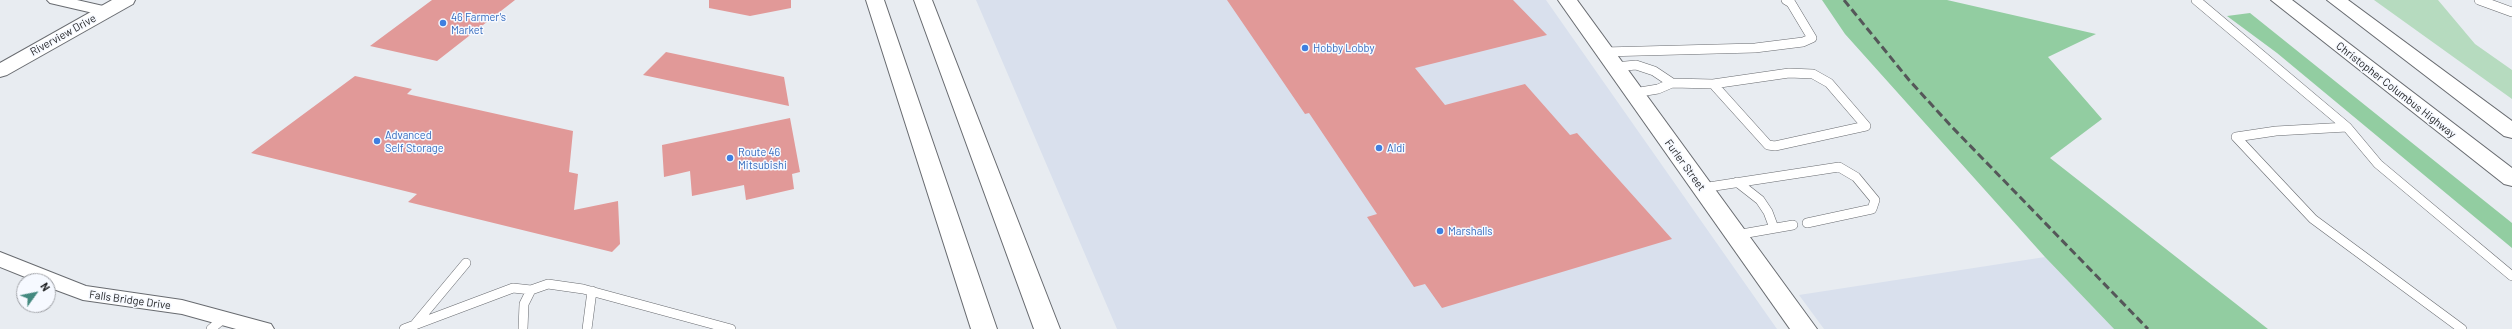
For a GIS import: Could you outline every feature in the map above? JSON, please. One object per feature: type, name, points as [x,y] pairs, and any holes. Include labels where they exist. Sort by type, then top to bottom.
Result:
[{"type":"main road","name":"Riverview Drive","points":[[0,71],[126,0]]},
{"type":"main road","points":[[864,0],[883,24]]},
{"type":"main road","points":[[875,0],[984,329]]},
{"type":"main road","points":[[922,0],[1047,329]]},
{"type":"main road","name":"Furler Street","points":[[1567,0],[1804,329]]},
{"type":"main road","name":"Christopher Columbus Highway","points":[[2280,0],[2512,179]]},
{"type":"main road","points":[[2336,0],[2512,131]]},
{"type":"street","points":[[55,0],[106,11]]},
{"type":"street","name":"Falls Bridge Drive","points":[[0,259],[83,293],[182,307],[217,324],[264,329]]},
{"type":"lane","points":[[1610,59],[1755,48],[1803,42],[1812,38],[1791,3],[1786,0]]},
{"type":"lane","points":[[2196,0],[2347,127],[2378,164],[2512,276]]},
{"type":"lane","points":[[2479,0],[2512,12]]},
{"type":"lane","points":[[1610,59],[1654,71],[1672,83]]},
{"type":"lane","points":[[1634,93],[1658,90],[1672,83],[1713,84],[1789,73],[1813,74],[1829,83],[1866,126],[1836,134],[1768,145],[1763,142],[1713,84]]},
{"type":"lane","points":[[2347,127],[2276,131],[2236,137],[2313,219],[2462,329]]},
{"type":"lane","points":[[1702,188],[1839,167],[1856,177],[1875,200],[1872,209],[1807,222]]},
{"type":"lane","points":[[1737,182],[1760,200],[1768,212],[1774,228]]},
{"type":"lane","points":[[1736,235],[1793,225]]},
{"type":"lane","points":[[415,324],[466,263]]},
{"type":"lane","points":[[404,329],[500,292],[514,288],[531,290],[548,284],[592,291],[731,329]]},
{"type":"lane","points":[[523,329],[524,304],[531,290]]},
{"type":"lane","points":[[587,329],[592,291]]},
{"type":"shaded area","points":[[976,0],[1546,0],[1777,329],[1117,329]]},
{"type":"shaded area","points":[[2045,257],[2114,329],[1824,329],[1799,295]]},
{"type":"green space","points":[[1822,0],[1947,0],[2096,34],[2048,57],[2102,119],[2050,158],[2268,329],[2114,329],[2045,257],[1845,34]]},
{"type":"green space","points":[[2374,0],[2438,0],[2475,44],[2512,70],[2512,99]]},
{"type":"green space","points":[[2250,13],[2512,223],[2512,248],[2277,53],[2227,16]]},
{"type":"building","name":"46 Farmer's Market","points":[[432,0],[515,0],[437,61],[370,46]]},
{"type":"building","points":[[709,0],[791,0],[791,8],[750,16],[709,8]]},
{"type":"building","points":[[1227,0],[1513,0],[1547,35],[1415,68],[1445,105],[1525,84],[1570,135],[1577,133],[1672,239],[1442,308],[1425,284],[1414,287],[1367,217],[1377,214],[1309,113],[1305,114]]},
{"type":"building","points":[[666,52],[784,77],[789,106],[643,75]]},
{"type":"building","points":[[355,76],[412,89],[407,94],[573,131],[569,172],[578,174],[574,210],[618,201],[620,244],[612,252],[408,202],[417,194],[251,153]]},
{"type":"building","name":"Route 46 Mitsubishi","points":[[790,118],[800,172],[792,174],[794,189],[746,200],[744,185],[692,196],[690,171],[664,177],[662,145]]},
{"type":"railway","points":[[1844,0],[1909,80],[1951,126],[2148,329]]},
{"type":"place","name":"46 Farmer's Market","points":[[443,23]]},
{"type":"place","name":"Hobby Lobby","points":[[1305,48]]},
{"type":"place","name":"Advanced Self Storage","points":[[377,141]]},
{"type":"place","name":"Aldi","points":[[1379,148]]},
{"type":"place","name":"Route 46 Mitsubishi","points":[[730,158]]},
{"type":"place","name":"Marshalls","points":[[1440,231]]}]
